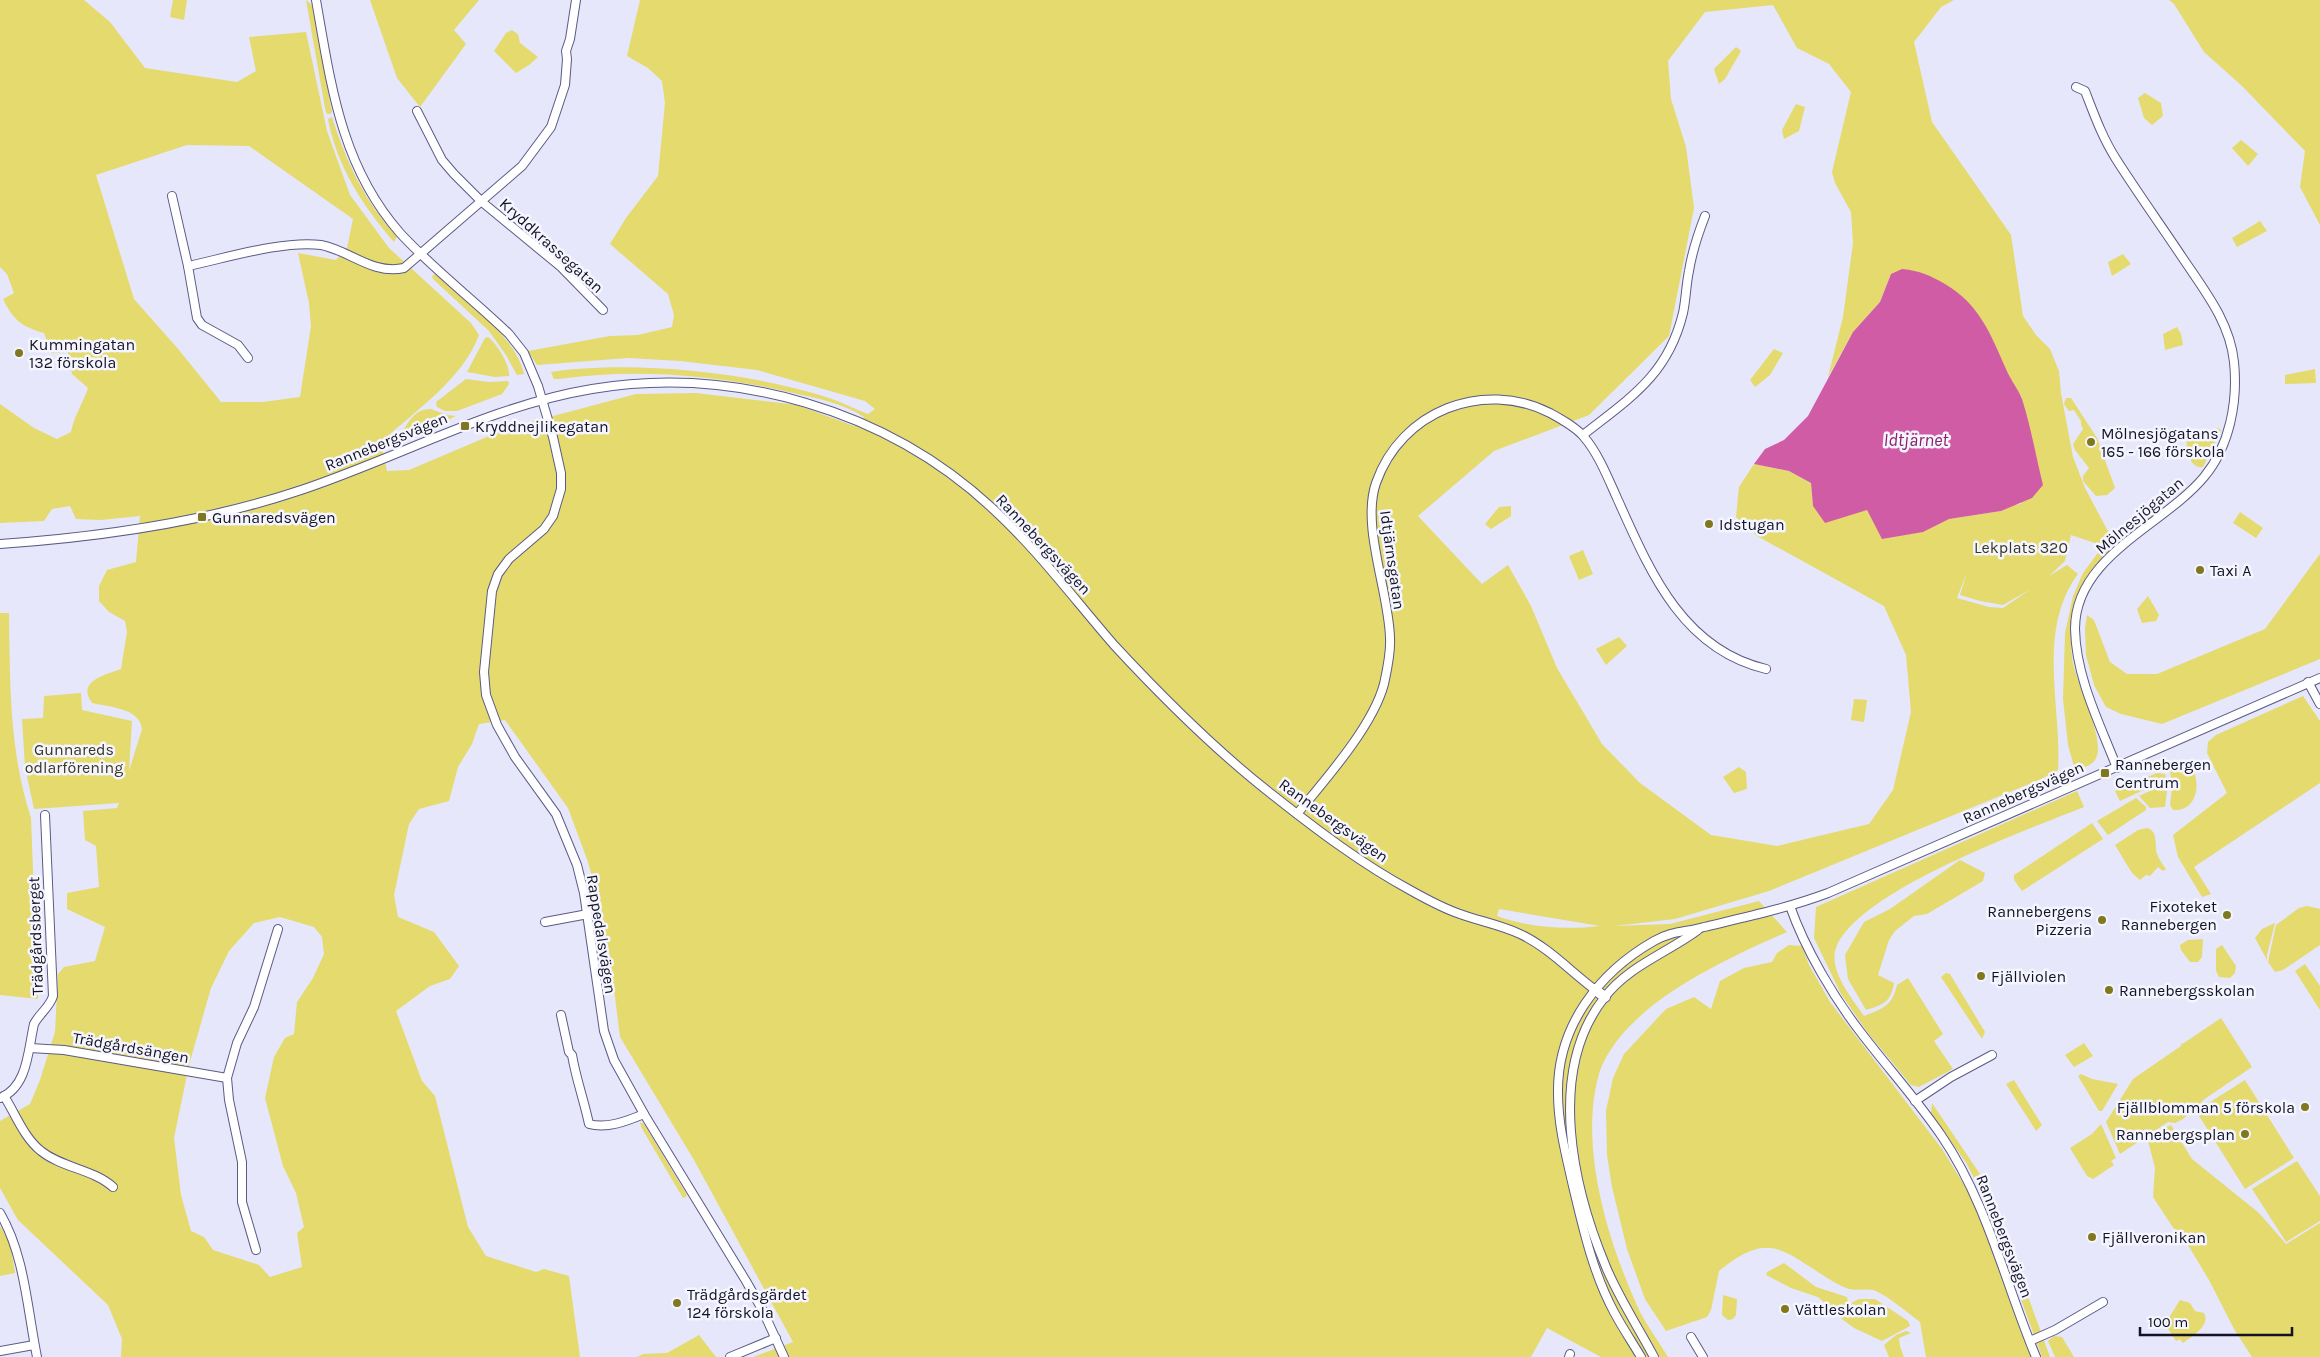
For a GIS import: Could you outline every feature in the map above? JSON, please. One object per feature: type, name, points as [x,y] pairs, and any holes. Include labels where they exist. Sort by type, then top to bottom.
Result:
[{"type":"street","points":[[316,0],[340,122],[355,165],[384,212],[400,233],[509,334],[524,353],[542,400]]},
{"type":"street","name":"Kryddkrassegatan","points":[[188,266],[275,248],[305,245],[321,246],[386,270],[404,268],[522,166],[551,127],[564,85],[566,51],[570,39],[576,0]]},
{"type":"street","name":"Mölnesjögatan","points":[[2076,87],[2085,91],[2099,128],[2115,157],[2218,313],[2230,344],[2235,374],[2231,420],[2213,465],[2184,497],[2108,558],[2095,572],[2079,607],[2075,627],[2080,669],[2117,768]]},
{"type":"street","name":"Kryddkrassegatan","points":[[417,112],[442,160],[482,202],[561,267],[603,310]]},
{"type":"street","points":[[172,196],[188,266],[197,318],[202,324],[238,345],[248,358]]},
{"type":"street","points":[[1583,435],[1643,388],[1666,355],[1683,312],[1689,270],[1697,236],[1706,216]]},
{"type":"street","name":"Rannebergsvägen","points":[[0,544],[136,530],[227,511],[310,487],[364,468],[488,417],[542,400],[594,388],[630,384],[680,383],[728,387],[805,402],[857,421],[899,441],[935,462],[990,506],[1018,534],[1115,646],[1184,717],[1231,761],[1297,814],[1378,871],[1453,912],[1521,935],[1536,943],[1605,996],[1644,962],[1683,941],[1700,928]]},
{"type":"street","name":"Idtjärnsgatan","points":[[1297,814],[1360,732],[1378,704],[1384,683],[1390,640],[1371,506],[1376,483],[1388,457],[1403,437],[1419,422],[1446,408],[1477,399],[1496,398],[1537,407],[1560,419],[1583,435],[1608,479],[1648,566],[1671,604],[1687,623],[1716,646],[1737,658],[1766,669]]},
{"type":"street","name":"Rappedalsvägen","points":[[542,400],[553,437],[561,489],[558,504],[548,523],[514,554],[498,574],[492,591],[484,672],[486,695],[497,725],[515,757],[556,814],[568,842],[584,893],[606,1037],[614,1060],[644,1114],[746,1281],[784,1357]]},
{"type":"street","name":"Rannebergsvägen","points":[[1594,989],[1627,959],[1654,940],[1677,931],[1700,928],[1790,906],[1836,889],[2320,678]]},
{"type":"street","points":[[2308,682],[2320,704]]},
{"type":"street","name":"Trädgårdsberget","points":[[2,1097],[13,1091],[18,1084],[30,1048],[37,1018],[51,1002],[53,996],[44,815]]},
{"type":"street","name":"Rannebergsvägen","points":[[1790,906],[1813,955],[1849,1017],[1941,1135],[1968,1179],[1993,1239],[2036,1357]]},
{"type":"street","points":[[545,922],[588,914]]},
{"type":"street","points":[[256,1250],[242,1202],[242,1162],[226,1078],[237,1043],[254,1007],[278,929]]},
{"type":"street","points":[[1594,989],[1571,1028],[1561,1058],[1558,1091],[1562,1137],[1592,1256],[1613,1310],[1641,1357]]},
{"type":"street","points":[[1605,996],[1581,1037],[1573,1064],[1570,1112],[1575,1158],[1587,1211],[1606,1266],[1616,1289],[1654,1357]]},
{"type":"street","points":[[562,1015],[569,1052],[572,1055],[577,1082],[581,1088],[589,1124],[596,1126],[617,1123],[644,1114]]},
{"type":"street","name":"Trädgårdsängen","points":[[30,1048],[64,1050],[226,1078]]},
{"type":"street","points":[[1915,1101],[1951,1077],[1992,1055]]},
{"type":"street","points":[[2,1097],[28,1137],[39,1150],[62,1162],[106,1180],[113,1187]]},
{"type":"street","points":[[0,1213],[14,1240],[37,1357]]},
{"type":"street","points":[[2030,1341],[2063,1326],[2103,1302]]},
{"type":"street","points":[[1691,1337],[1702,1357]]},
{"type":"street","points":[[730,1357],[776,1338]]},
{"type":"street","points":[[0,1351],[34,1345]]},
{"type":"green space","points":[[0,0],[84,0],[110,22],[145,68],[237,82],[256,71],[249,37],[306,32],[327,131],[350,195],[389,248],[471,323],[479,335],[472,351],[450,380],[381,442],[387,471],[409,470],[508,428],[636,394],[696,393],[797,405],[854,426],[864,417],[848,408],[821,399],[764,387],[677,375],[618,374],[554,379],[551,372],[617,367],[653,368],[726,375],[795,388],[831,399],[868,414],[875,409],[865,401],[757,370],[680,361],[628,358],[537,365],[528,351],[610,336],[638,335],[672,327],[674,315],[668,294],[610,244],[626,218],[658,176],[665,103],[662,81],[648,68],[627,56],[640,0],[1954,0],[1941,7],[1914,42],[1932,122],[2011,235],[2023,316],[2036,335],[2050,349],[2059,371],[2061,393],[2073,457],[2085,488],[2111,537],[2098,544],[2071,535],[2065,561],[2049,576],[2067,565],[2078,574],[2065,596],[2054,644],[2058,770],[2041,779],[1769,891],[1675,919],[1614,926],[1670,924],[1759,901],[1787,932],[1726,960],[1665,996],[1622,1034],[1608,1054],[1599,1074],[1593,1102],[1592,1133],[1600,1195],[1628,1286],[1646,1323],[1668,1357],[1601,1357],[1547,1328],[1531,1357],[753,1357],[793,1342],[694,1160],[620,1037],[610,957],[602,913],[588,862],[568,808],[505,720],[479,724],[472,744],[458,767],[449,801],[419,809],[409,824],[394,895],[398,917],[434,932],[459,966],[450,979],[430,986],[396,1011],[422,1081],[435,1096],[468,1227],[486,1256],[536,1272],[544,1269],[569,1276],[580,1357],[121,1357],[122,1339],[108,1305],[18,1220],[0,1188],[0,1121],[30,1104],[40,1080],[55,1032],[58,974],[64,967],[95,961],[105,927],[67,909],[67,893],[99,887],[96,846],[85,840],[83,811],[117,808],[119,803],[34,809],[25,767],[22,719],[43,718],[44,696],[81,693],[82,710],[132,721],[129,771],[142,729],[140,722],[136,717],[123,710],[92,703],[88,695],[88,689],[94,680],[121,669],[127,632],[125,621],[109,612],[99,601],[99,586],[107,570],[136,562],[140,516],[101,520],[76,519],[70,506],[52,509],[44,521],[0,523],[0,404],[34,428],[57,439],[71,432],[74,420],[88,388],[72,374],[68,352],[51,353],[44,333],[19,322],[11,313],[3,299],[14,293],[7,274],[0,267]],"holes":[[[1773,5],[1797,48],[1829,64],[1851,92],[1832,172],[1835,183],[1851,212],[1853,243],[1843,317],[1828,377],[1853,332],[1880,302],[1891,274],[2007,373],[2022,398],[2021,504],[2011,505],[2001,511],[1949,519],[1883,539],[1867,510],[1813,506],[1811,483],[1789,471],[1754,464],[1739,487],[1736,517],[1757,536],[1884,606],[1906,655],[1911,712],[1893,790],[1869,824],[1777,846],[1711,835],[1640,783],[1602,744],[1557,668],[1531,606],[1508,565],[1482,584],[1418,516],[1494,451],[1589,415],[1669,336],[1694,208],[1686,147],[1671,99],[1668,61],[1705,12]],[[187,145],[249,146],[353,219],[347,248],[336,260],[298,253],[309,303],[311,326],[300,397],[263,402],[221,402],[134,299],[96,175]],[[1967,572],[1960,595],[1980,601],[2003,605],[2031,589],[2003,608],[1989,607],[1957,598]],[[1499,909],[1600,926],[1548,927],[1497,916]],[[280,917],[314,927],[322,937],[324,954],[313,978],[297,1002],[294,1034],[285,1038],[274,1057],[265,1098],[283,1166],[296,1193],[304,1227],[297,1233],[302,1267],[270,1277],[259,1265],[213,1250],[204,1237],[191,1231],[181,1195],[174,1138],[189,1065],[211,988],[229,951],[254,923]]]},
{"type":"green space","points":[[173,0],[187,0],[184,20],[170,17]]},
{"type":"green space","points":[[306,0],[312,5],[332,112],[330,114],[327,114],[325,108]]},
{"type":"green space","points":[[370,0],[479,0],[454,30],[466,44],[420,107],[397,78]]},
{"type":"green space","points":[[2169,0],[2320,0],[2320,225],[2300,187],[2305,151],[2242,86],[2204,52],[2174,4]]},
{"type":"green space","points":[[512,30],[518,34],[520,43],[538,57],[516,73],[494,51],[506,33]]},
{"type":"green space","points":[[1736,47],[1741,51],[1725,79],[1719,84],[1714,69]]},
{"type":"green space","points":[[2145,93],[2161,103],[2163,116],[2152,125],[2144,118],[2138,98]]},
{"type":"green space","points":[[1796,104],[1805,107],[1799,131],[1784,139],[1782,130]]},
{"type":"green space","points":[[332,117],[358,181],[375,210],[397,236],[394,242],[362,200],[345,170],[332,137],[328,119]]},
{"type":"green space","points":[[2241,140],[2258,154],[2248,166],[2232,148]]},
{"type":"green space","points":[[2260,221],[2267,231],[2237,247],[2232,238]]},
{"type":"green space","points":[[2123,254],[2131,264],[2112,276],[2108,262]]},
{"type":"green space","points":[[436,273],[500,332],[519,360],[524,374],[517,375],[489,331],[433,279],[432,276]]},
{"type":"green space","points":[[2177,327],[2181,334],[2183,345],[2165,350],[2163,334]]},
{"type":"green space","points":[[488,337],[502,355],[509,371],[509,376],[495,377],[467,372],[485,338]]},
{"type":"green space","points":[[1774,349],[1783,353],[1770,375],[1755,387],[1750,380]]},
{"type":"green space","points":[[2315,369],[2316,383],[2285,384],[2285,375]]},
{"type":"green space","points":[[466,379],[489,382],[508,381],[509,384],[502,394],[457,411],[445,411],[437,407],[436,402]]},
{"type":"green space","points":[[2066,398],[2071,398],[2097,438],[2115,488],[2107,495],[2096,496],[2083,481],[2083,476],[2089,468],[2075,450],[2073,444],[2083,429],[2081,421],[2074,410],[2069,411],[2064,404]]},
{"type":"green space","points":[[431,409],[456,416],[386,449],[397,439],[415,415]]},
{"type":"green space","points":[[2217,428],[2221,430],[2203,467],[2195,465],[2188,454],[2187,441],[2199,438],[2198,435],[2215,432]]},
{"type":"green space","points":[[1511,506],[1511,516],[1491,529],[1485,524],[1499,507]]},
{"type":"green space","points":[[2154,509],[2156,513],[2115,545],[2097,564],[2089,575],[2078,603],[2072,630],[2072,657],[2078,681],[2094,725],[2098,751],[2093,762],[2075,770],[2068,745],[2063,699],[2065,633],[2073,596],[2083,573],[2097,554]]},
{"type":"green space","points":[[2240,512],[2263,528],[2256,538],[2233,523]]},
{"type":"green space","points":[[1583,550],[1593,574],[1579,580],[1569,556]]},
{"type":"green space","points":[[2320,554],[2320,659],[2162,724],[2121,714],[2106,707],[2094,685],[2086,655],[2085,628],[2087,615],[2094,620],[2110,662],[2127,674],[2157,674],[2265,629]]},
{"type":"green space","points":[[2148,596],[2159,615],[2156,621],[2142,623],[2137,609]]},
{"type":"green space","points":[[0,613],[9,613],[12,716],[18,767],[31,818],[38,999],[0,995]]},
{"type":"green space","points":[[1619,637],[1627,646],[1606,665],[1596,649]]},
{"type":"green space","points":[[2303,696],[2320,721],[2320,783],[2194,867],[2211,894],[2202,897],[2178,857],[2173,835],[2227,793],[2207,753],[2208,742],[2216,735]]},
{"type":"green space","points":[[1854,699],[1867,700],[1864,722],[1851,720]]},
{"type":"green space","points":[[2186,761],[2195,775],[2196,792],[2189,805],[2182,809],[2173,810],[2170,805],[2172,787],[2170,769]]},
{"type":"green space","points":[[1739,767],[1746,772],[1747,789],[1734,793],[1723,777]]},
{"type":"green space","points":[[2157,773],[2165,774],[2167,784],[2150,787],[2120,801],[2115,791]]},
{"type":"green space","points":[[2154,789],[2167,791],[2165,807],[2150,808],[2139,796]]},
{"type":"green space","points":[[2077,791],[2084,807],[1986,847],[1909,884],[1876,905],[1850,927],[1836,948],[1834,956],[1835,965],[1842,984],[1864,1016],[1877,1011],[1890,1002],[1897,985],[1908,978],[1943,1034],[1934,1041],[1953,1069],[1919,1087],[1911,1085],[1868,1033],[1841,994],[1814,938],[1816,907]]},
{"type":"green space","points":[[2136,798],[2146,807],[2146,810],[2108,835],[2097,821]]},
{"type":"green space","points":[[2092,823],[2103,839],[2022,891],[2014,880],[2014,875]]},
{"type":"green space","points":[[2147,828],[2155,835],[2157,854],[2166,869],[2163,871],[2158,867],[2150,876],[2146,875],[2140,880],[2132,873],[2115,845],[2138,830]]},
{"type":"green space","points":[[1960,860],[1985,873],[1983,881],[1927,914],[1914,916],[1895,931],[1889,940],[1878,975],[1894,983],[1891,995],[1885,1002],[1866,1010],[1848,979],[1845,955],[1864,922],[1890,909]]},
{"type":"green space","points":[[2307,906],[2320,909],[2320,945],[2283,970],[2275,972],[2268,962],[2276,925],[2299,908]]},
{"type":"green space","points":[[2275,923],[2267,960],[2255,938],[2262,929]]},
{"type":"green space","points":[[2203,939],[2202,957],[2198,962],[2190,962],[2181,950],[2180,945],[2188,940]]},
{"type":"green space","points":[[1789,945],[1802,946],[1809,965],[1830,1002],[1942,1149],[1982,1214],[2032,1357],[1926,1357],[1920,1322],[1892,1301],[1876,1291],[1849,1289],[1830,1280],[1789,1254],[1771,1248],[1749,1251],[1719,1271],[1711,1310],[1707,1317],[1666,1331],[1645,1299],[1627,1249],[1612,1187],[1607,1155],[1606,1111],[1613,1078],[1624,1054],[1666,1009],[1694,997],[1711,1009],[1720,981],[1744,968],[1772,962],[1777,953]]},
{"type":"green space","points":[[2222,945],[2236,966],[2235,973],[2230,978],[2219,977],[2216,971],[2216,949]]},
{"type":"green space","points":[[2305,964],[2320,986],[2320,1010],[2295,971]]},
{"type":"green space","points":[[1946,973],[1950,974],[1985,1032],[1982,1039],[1941,977]]},
{"type":"green space","points":[[2221,1018],[2252,1067],[2206,1098],[2183,1119],[2175,1123],[2168,1122],[2120,1154],[2106,1122],[2133,1079]]},
{"type":"green space","points":[[2084,1043],[2093,1056],[2074,1067],[2065,1055]]},
{"type":"green space","points":[[2081,1074],[2092,1079],[2118,1084],[2102,1111],[2099,1111],[2078,1076]]},
{"type":"green space","points":[[2014,1080],[2042,1125],[2036,1131],[2006,1084]]},
{"type":"green space","name":"Rannebergsplan","points":[[2245,1080],[2294,1158],[2245,1189],[2196,1111]]},
{"type":"green space","points":[[1932,1103],[1982,1177],[2009,1244],[2050,1357],[2042,1357],[1978,1186],[1967,1164],[1931,1113]]},
{"type":"green space","points":[[640,1122],[644,1124],[687,1195],[686,1197],[683,1198],[641,1127]]},
{"type":"green space","points":[[2101,1124],[2116,1158],[2111,1161],[2114,1165],[2093,1179],[2087,1176],[2070,1148],[2092,1134]]},
{"type":"green space","points":[[2171,1125],[2192,1159],[2259,1213],[2286,1244],[2320,1223],[2320,1357],[2252,1357],[2234,1329],[2209,1280],[2188,1245],[2172,1226],[2153,1197],[2155,1168],[2147,1137]]},
{"type":"green space","points":[[2297,1161],[2320,1196],[2320,1221],[2286,1242],[2252,1189]]},
{"type":"green space","points":[[0,1226],[10,1242],[15,1273],[0,1276]]},
{"type":"green space","points":[[1784,1263],[1816,1287],[1847,1297],[1848,1302],[1839,1310],[1834,1311],[1818,1297],[1791,1288],[1766,1275],[1767,1272]]},
{"type":"green space","points":[[1723,1295],[1737,1299],[1736,1315],[1733,1319],[1728,1320],[1722,1315]]},
{"type":"green space","points":[[1859,1299],[1875,1299],[1908,1321],[1910,1326],[1882,1341],[1854,1328],[1838,1316]]},
{"type":"green space","points":[[2180,1300],[2190,1303],[2195,1311],[2204,1313],[2205,1318],[2203,1326],[2183,1343],[2180,1339],[2176,1341],[2165,1324]]},
{"type":"green space","points":[[1906,1331],[1911,1333],[1899,1338],[1904,1357],[1889,1357],[1884,1345],[1896,1335]]},
{"type":"green space","points":[[699,1335],[716,1357],[637,1357],[643,1354],[667,1353]]},
{"type":"green space","points":[[2054,1336],[2062,1337],[2074,1357],[2055,1357],[2048,1341]]},
{"type":"water","name":"Idtjärnet","points":[[1902,269],[1925,274],[1945,284],[1967,301],[1983,321],[2022,399],[2043,485],[2032,498],[2001,511],[1949,519],[1923,532],[1882,539],[1867,510],[1825,523],[1813,506],[1811,483],[1789,471],[1754,464],[1765,449],[1784,440],[1808,416],[1853,332],[1880,302],[1891,274]]},
{"type":"place","name":"Kummingatan 132 förskola","points":[[19,353]]},
{"type":"place","name":"Kryddnejlikegatan","points":[[465,426]]},
{"type":"place","name":"Mölnesjögatans 165 - 166 förskola","points":[[2091,442]]},
{"type":"place","name":"Gunnaredsvägen","points":[[202,517]]},
{"type":"place","name":"Idstugan","points":[[1709,524]]},
{"type":"place","name":"Taxi A","points":[[2200,570]]},
{"type":"place","name":"Rannebergen Centrum","points":[[2105,773]]},
{"type":"place","name":"Fixoteket Rannebergen","points":[[2227,915]]},
{"type":"place","name":"Rannebergens Pizzeria","points":[[2102,920]]},
{"type":"place","name":"Fjällviolen","points":[[1981,976]]},
{"type":"place","name":"Rannebergsskolan","points":[[2109,990]]},
{"type":"place","name":"Fjällblomman 5 förskola","points":[[2305,1107]]},
{"type":"place","name":"Rannebergsplan","points":[[2245,1134]]},
{"type":"place","name":"Fjällveronikan","points":[[2092,1237]]},
{"type":"place","name":"Trädgårdsgärdet 124 förskola","points":[[677,1303]]},
{"type":"place","name":"Vättleskolan","points":[[1785,1309]]},
{"type":"park label","name":"Lekplats 320","points":[[2021,547]]},
{"type":"park label","name":"Gunnareds odlarförening","points":[[74,758]]}]
